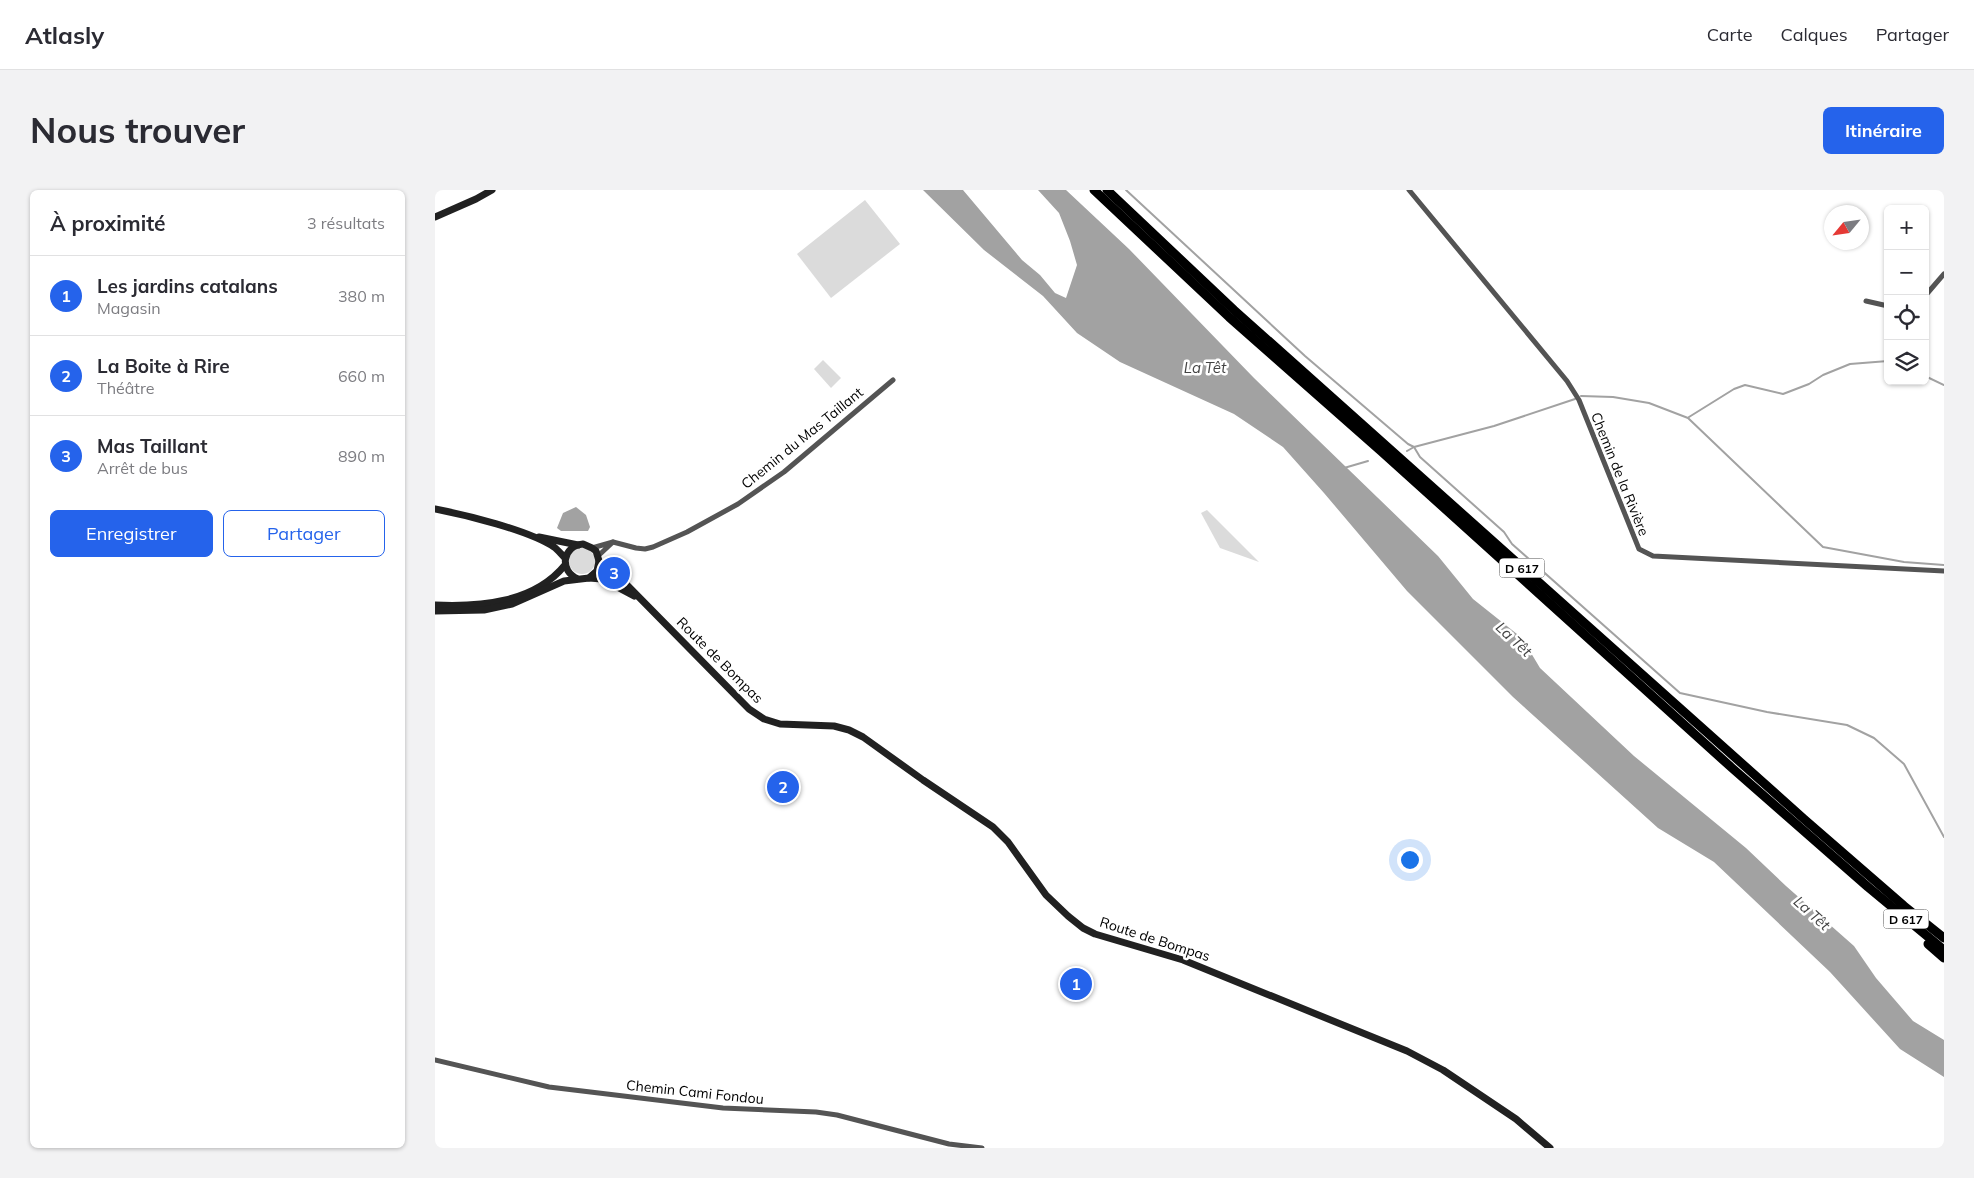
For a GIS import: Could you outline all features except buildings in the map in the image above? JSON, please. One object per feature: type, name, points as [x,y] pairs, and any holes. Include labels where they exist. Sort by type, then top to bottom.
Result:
[{"type":"highway","name":"D 617","points":[[1094,190],[1229,317],[1381,451],[1732,768],[1868,887],[1944,950]]},
{"type":"highway","name":"D 617","points":[[1107,190],[1277,348],[1804,819],[1904,906],[1944,938]]},
{"type":"highway","points":[[1868,887],[1944,958]]},
{"type":"main road","points":[[435,217],[492,190]]},
{"type":"main road","points":[[435,509],[458,513],[534,537],[592,548],[608,574],[627,585],[649,607]]},
{"type":"main road","points":[[534,537],[554,547],[565,561],[570,574],[578,579]]},
{"type":"main road","points":[[435,605],[479,605],[513,598],[545,584],[565,561],[570,549],[578,545]]},
{"type":"main road","points":[[589,578],[597,571],[599,558]]},
{"type":"main road","points":[[435,611],[484,610],[512,604],[564,581],[589,578],[602,579],[615,584],[649,607]]},
{"type":"main road","name":"Route de Bompas","points":[[649,607],[749,709],[764,719],[780,724],[834,726],[849,730],[863,737],[915,775],[993,827],[1007,842],[1046,894],[1083,928],[1095,934],[1183,960],[1407,1051],[1443,1070],[1516,1119],[1550,1148]]},
{"type":"street","name":"Chemin de la Rivière","points":[[1409,190],[1567,381],[1579,400],[1639,549],[1642,552],[1653,556],[1944,571]]},
{"type":"street","points":[[1926,295],[1944,274]]},
{"type":"street","points":[[1867,302],[1884,305]]},
{"type":"street","name":"Chemin du Mas Taillant","points":[[613,542],[636,548],[645,549],[653,547],[687,532],[738,504],[784,472],[893,380]]},
{"type":"street","points":[[592,548],[613,542]]},
{"type":"street","points":[[599,558],[613,542]]},
{"type":"street","name":"Chemin Cami Fondou","points":[[435,1060],[549,1087],[723,1108],[816,1112],[837,1115],[949,1144],[982,1148]]},
{"type":"shaded area","points":[[865,200],[900,244],[831,298],[797,254]]},
{"type":"shaded area","points":[[823,360],[841,378],[831,388],[814,369]]},
{"type":"shaded area","points":[[1207,510],[1259,562],[1220,548],[1201,513]]},
{"type":"shaded area","points":[[582,548],[591,552],[595,561],[591,570],[582,574],[573,570],[569,561],[573,552]]},
{"type":"water","name":"La Têt","points":[[923,190],[963,190],[1022,260],[1040,275],[1055,293],[1066,298],[1077,265],[1059,213],[1038,190],[1066,190],[1129,249],[1254,378],[1438,556],[1473,599],[1522,638],[1540,668],[1634,756],[1746,848],[1854,946],[1876,978],[1913,1021],[1944,1040],[1944,1077],[1900,1049],[1830,972],[1714,862],[1658,828],[1513,697],[1407,591],[1283,447],[1234,414],[1120,362],[1077,333],[1043,296],[984,250]]},
{"type":"water","points":[[576,507],[586,515],[590,527],[588,531],[561,531],[557,528],[563,513]]},
{"type":"waterway","points":[[1126,190],[1305,356],[1408,444],[1414,447],[1420,457],[1504,532],[1512,544],[1680,693],[1767,712],[1847,725],[1874,738],[1904,764],[1944,837]]},
{"type":"waterway","points":[[1689,417],[1734,389],[1745,385],[1783,394],[1850,364],[1884,361]]},
{"type":"waterway","points":[[1929,378],[1944,385]]},
{"type":"waterway","points":[[1581,396],[1613,397],[1649,403],[1688,418],[1823,547],[1904,562],[1944,565]]},
{"type":"waterway","points":[[1407,451],[1414,447],[1494,426],[1575,399]]},
{"type":"waterway","points":[[1344,468],[1368,461]]},
{"type":"place","name":"Mas Taillant","points":[[614,573]]},
{"type":"place","name":"La Boite à Rire","points":[[783,787]]},
{"type":"place","name":"Les jardins catalans","points":[[1076,984]]}]
